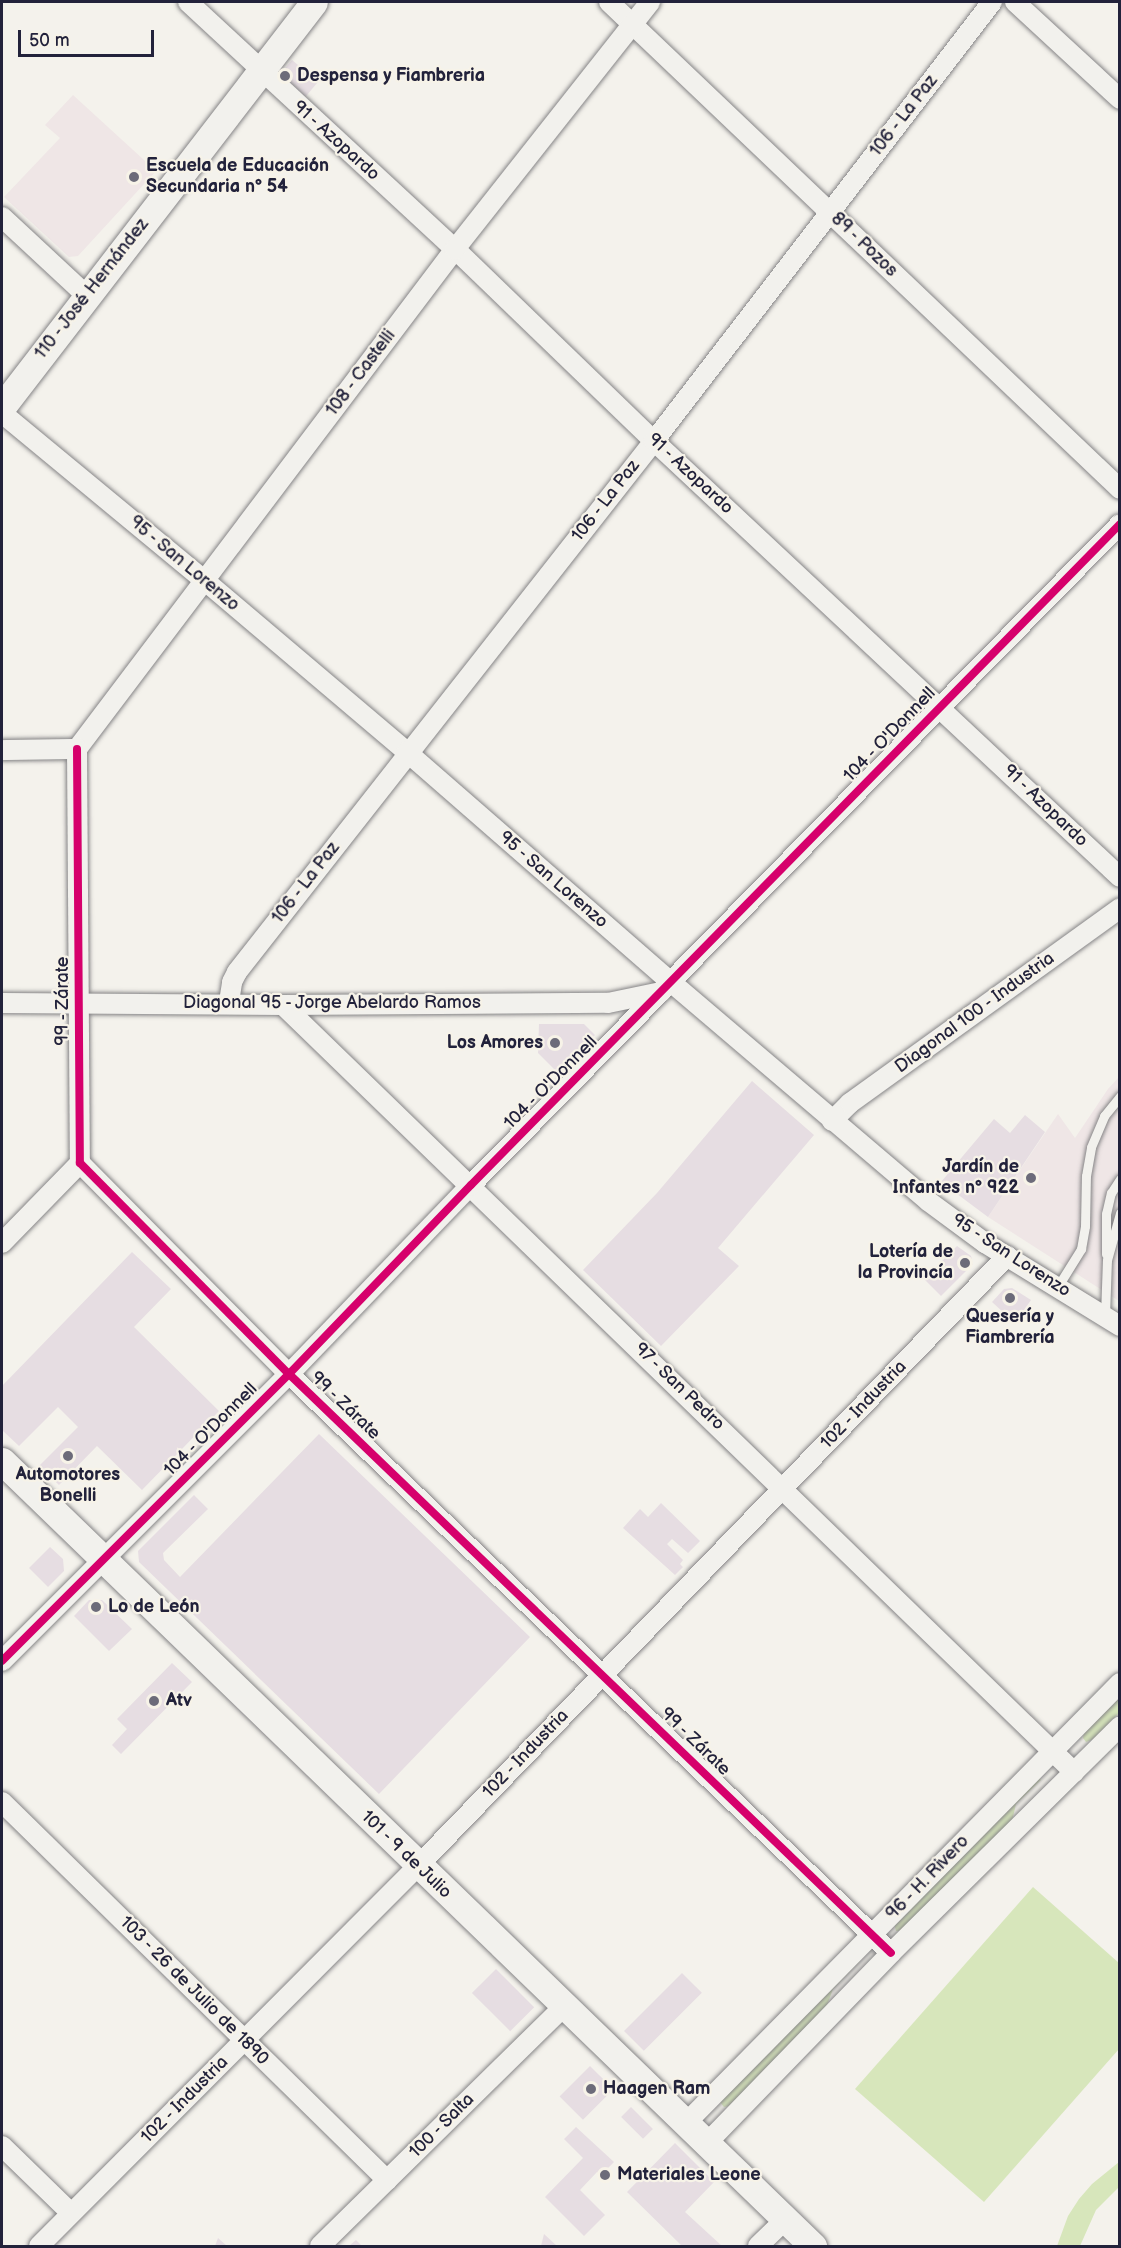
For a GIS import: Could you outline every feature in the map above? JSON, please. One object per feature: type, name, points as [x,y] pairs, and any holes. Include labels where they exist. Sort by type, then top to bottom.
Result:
[{"type":"street","name":"91 - Azopardo","points":[[188,2],[455,249],[654,441],[939,706],[1119,878]]},
{"type":"street","name":"110 - José Hernández","points":[[2,407],[86,295],[314,2]]},
{"type":"street","name":"89 - Pozos","points":[[609,2],[1119,489]]},
{"type":"street","name":"108 - Castelli","points":[[77,749],[455,249],[651,2]]},
{"type":"street","name":"106 - La Paz","points":[[229,1002],[232,982],[237,972],[407,752],[654,441],[992,2]]},
{"type":"street","points":[[1015,2],[1119,99]]},
{"type":"street","points":[[2,217],[86,295]]},
{"type":"street","name":"95 - San Lorenzo","points":[[2,413],[204,579],[407,752],[666,987],[928,1202],[1007,1256],[1112,1321]]},
{"type":"street","name":"104 - O'Donnell","points":[[2,1661],[289,1374],[471,1185],[1119,524]]},
{"type":"street","points":[[2,750],[77,749]]},
{"type":"street","name":"99 - Zárate","points":[[77,749],[77,1003],[80,1163],[289,1374],[604,1674],[891,1953]]},
{"type":"street","name":"Diagonal 100 - Industria","points":[[832,1121],[850,1103],[1119,908]]},
{"type":"street","name":"Diagonal 95 - Jorge Abelardo Ramos","points":[[2,1003],[229,1002],[283,1005],[608,1003],[666,987]]},
{"type":"street","name":"97 - San Pedro","points":[[283,1005],[784,1488],[1074,1772]]},
{"type":"street","points":[[2,1243],[80,1163]]},
{"type":"street","name":"102 - Industria","points":[[39,2247],[418,1866],[1007,1256]]},
{"type":"street","name":"101 - 9 de Julio","points":[[2,1461],[813,2247]]},
{"type":"street","name":"96 - H. Rivero","points":[[686,2123],[1119,1683]]},
{"type":"street","name":"96 - H. Rivero","points":[[706,2144],[891,1953],[1119,1726]]},
{"type":"street","name":"103 - 26 de Julio de 1890","points":[[2,1802],[387,2180]]},
{"type":"street","name":"100 - Salta","points":[[320,2247],[564,2006]]},
{"type":"street","points":[[2,2146],[71,2213]]},
{"type":"street","points":[[758,2247],[785,2220]]},
{"type":"lane","points":[[1058,1286],[1081,1249],[1085,1226],[1086,1176],[1091,1147],[1104,1116],[1119,1096]]},
{"type":"lane","points":[[1112,1321],[1106,1214],[1119,1179]]},
{"type":"lane","points":[[1107,1260],[1119,1213]]},
{"type":"lane","points":[[1116,1223],[1119,1242]]},
{"type":"shaded area","points":[[73,95],[156,171],[78,256],[69,257],[4,197],[60,138],[45,125]]},
{"type":"shaded area","points":[[1119,1077],[1119,1301],[988,1217],[1058,1114],[1075,1138],[1108,1089]]},
{"type":"green space","points":[[1119,1697],[1119,1713],[1092,1740],[1086,1742],[1083,1738],[1084,1732]]},
{"type":"green space","points":[[1039,1778],[1041,1780],[1016,1804],[1012,1821],[902,1931],[896,1931],[894,1923]]},
{"type":"green space","points":[[1033,1887],[1119,1963],[1119,2049],[984,2202],[855,2089]]},
{"type":"green space","points":[[858,1959],[860,1961],[833,1989],[826,2008],[729,2106],[724,2107],[720,2102]]},
{"type":"green space","points":[[1119,2162],[1119,2187],[1096,2210],[1080,2246],[1057,2246],[1068,2216],[1079,2199],[1092,2184]]},
{"type":"building","points":[[292,60],[318,82],[305,98],[279,76]]},
{"type":"building","points":[[539,1024],[584,1024],[595,1035],[558,1073],[538,1053]]},
{"type":"building","points":[[752,1081],[814,1135],[718,1248],[739,1266],[661,1346],[583,1270],[657,1193]]},
{"type":"building","points":[[1025,1115],[1045,1132],[988,1217],[941,1182],[994,1119],[1010,1133]]},
{"type":"building","points":[[957,1246],[971,1256],[973,1264],[941,1296],[924,1279]]},
{"type":"building","points":[[132,1252],[171,1289],[134,1327],[219,1411],[142,1490],[97,1446],[59,1485],[39,1466],[78,1427],[58,1407],[19,1446],[2,1430],[2,1386]]},
{"type":"building","points":[[1012,1288],[1031,1300],[1015,1323],[992,1302],[1004,1289]]},
{"type":"building","points":[[319,1434],[530,1637],[379,1794],[139,1562],[138,1551],[194,1495],[208,1509],[163,1553],[164,1560],[180,1577]]},
{"type":"building","points":[[661,1503],[700,1541],[688,1553],[672,1539],[667,1544],[683,1560],[680,1564],[683,1567],[675,1575],[623,1528],[640,1509],[648,1517]]},
{"type":"building","points":[[50,1547],[63,1559],[64,1571],[48,1587],[29,1568]]},
{"type":"building","points":[[89,1600],[102,1600],[132,1629],[109,1651],[74,1616]]},
{"type":"building","name":"Atv","points":[[172,1663],[192,1682],[121,1754],[112,1745],[127,1729],[117,1719]]},
{"type":"building","points":[[496,1969],[534,2007],[510,2031],[472,1993]]},
{"type":"building","points":[[682,1973],[702,1993],[644,2051],[624,2031]]},
{"type":"building","points":[[590,2066],[613,2089],[583,2120],[560,2096]]},
{"type":"building","points":[[631,2107],[653,2129],[643,2139],[621,2117]]},
{"type":"building","points":[[576,2127],[614,2162],[601,2175],[597,2172],[580,2190],[605,2215],[584,2236],[545,2197],[583,2158],[564,2139]]},
{"type":"building","points":[[675,2143],[714,2182],[685,2212],[722,2246],[682,2246],[627,2192]]},
{"type":"building","points":[[544,2234],[557,2246],[541,2246]]},
{"type":"building","points":[[218,2238],[227,2246],[215,2246]]},
{"type":"building","points":[[356,2240],[362,2246],[349,2246]]},
{"type":"cycle path","points":[[2,1661],[289,1374],[471,1185],[1120,524]]},
{"type":"cycle path","points":[[77,749],[80,1163],[289,1374],[891,1953]]},
{"type":"place","name":"Despensa y Fiambreria","points":[[285,76]]},
{"type":"place","name":"Escuela de Educación Secundaria nº 54","points":[[134,177]]},
{"type":"place","name":"Los Amores","points":[[555,1043]]},
{"type":"place","name":"Jardín de Infantes nº 922","points":[[1031,1178]]},
{"type":"place","name":"Lotería de la Provincía","points":[[965,1263]]},
{"type":"place","name":"Quesería y Fiambrería","points":[[1010,1298]]},
{"type":"place","name":"Automotores Bonelli","points":[[68,1456]]},
{"type":"place","name":"Lo de León","points":[[96,1607]]},
{"type":"place","name":"Atv","points":[[154,1701]]},
{"type":"place","name":"Haagen Ram","points":[[591,2089]]},
{"type":"place","name":"Materiales Leone","points":[[605,2175]]}]
